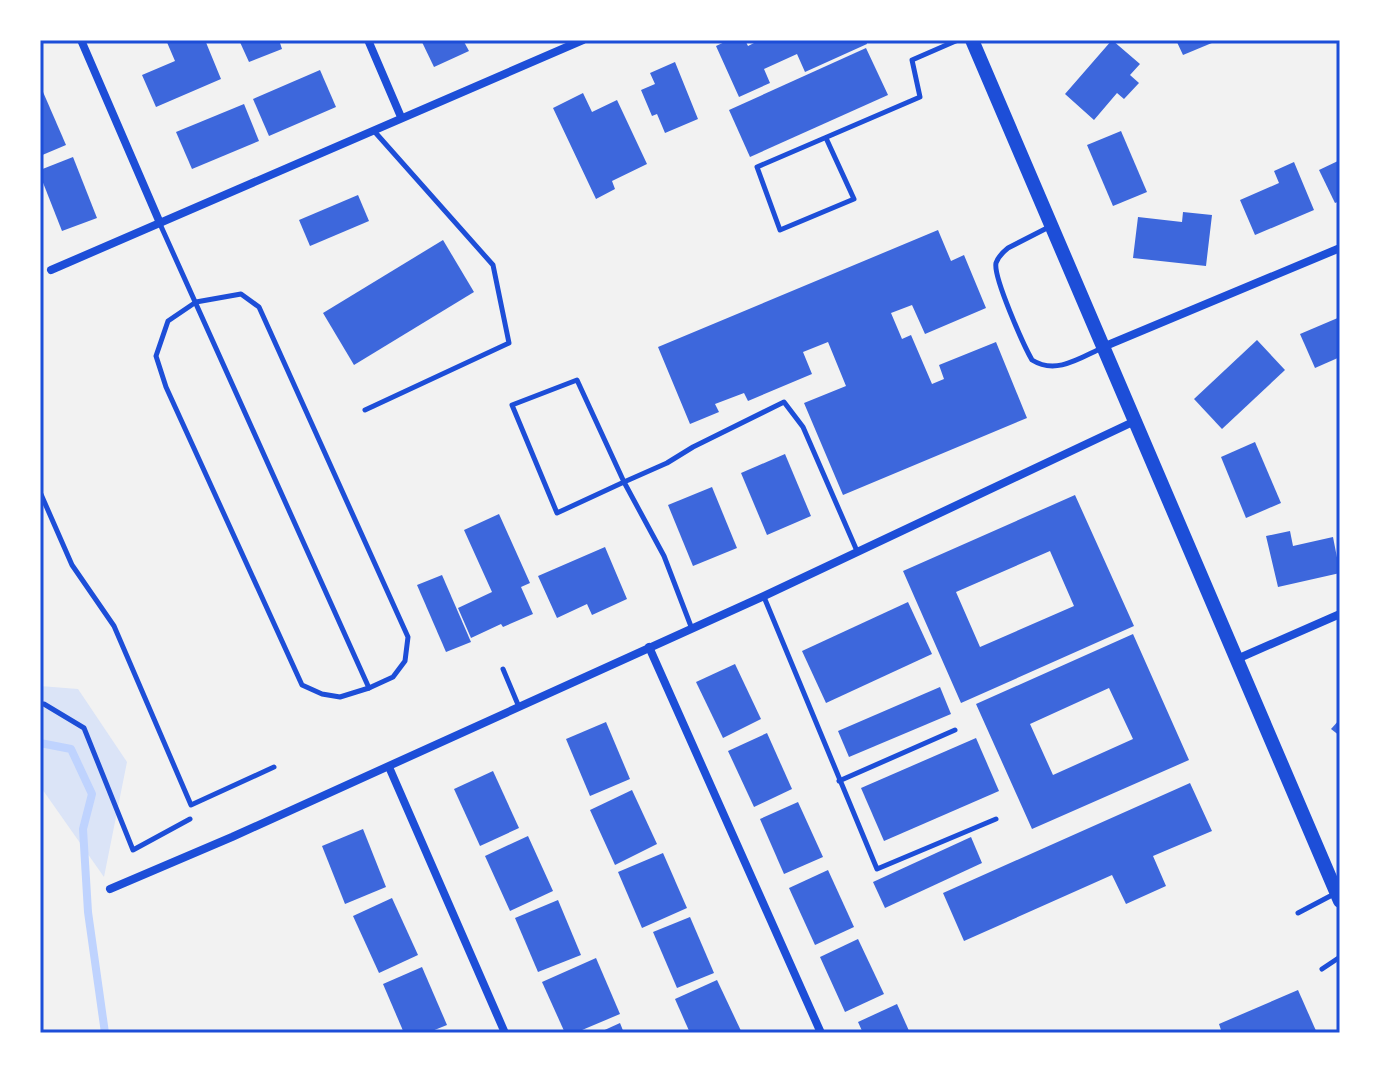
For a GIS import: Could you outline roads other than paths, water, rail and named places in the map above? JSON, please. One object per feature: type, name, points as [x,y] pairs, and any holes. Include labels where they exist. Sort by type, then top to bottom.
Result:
[{"type":"main road","points":[[972,40],[1338,897]]},
{"type":"street","points":[[81,40],[160,223]]},
{"type":"street","points":[[368,40],[401,117]]},
{"type":"street","points":[[51,270],[583,40]]},
{"type":"street","points":[[1103,347],[1340,248]]},
{"type":"street","points":[[110,889],[389,767],[692,629],[1135,421]]},
{"type":"street","points":[[1237,659],[1340,614]]},
{"type":"street","points":[[649,647],[821,1033]]},
{"type":"street","points":[[389,767],[505,1033]]},
{"type":"lane","points":[[826,138],[854,199],[780,230],[757,167],[920,97],[912,60],[958,40]]},
{"type":"lane","points":[[365,410],[509,343],[493,265],[373,130]]},
{"type":"lane","points":[[160,223],[369,688]]},
{"type":"lane","points":[[1052,226],[1020,240],[1003,252],[996,263],[999,281],[1017,328],[1032,360],[1049,367],[1063,365],[1103,347]]},
{"type":"lane","points":[[40,273],[51,270]]},
{"type":"lane","points":[[241,294],[259,307],[408,637],[405,661],[393,677],[340,697],[322,694],[302,685],[166,387],[156,356],[168,321],[196,302],[241,294]]},
{"type":"lane","points":[[692,629],[664,556],[624,482],[577,380],[512,405],[557,513],[624,482],[667,463],[784,402],[803,427],[857,552]]},
{"type":"lane","points":[[40,492],[72,565],[114,626],[191,805],[274,767]]},
{"type":"lane","points":[[764,596],[877,869],[996,819]]},
{"type":"lane","points":[[503,669],[519,707]]},
{"type":"lane","points":[[839,781],[955,730]]},
{"type":"lane","points":[[1298,913],[1338,897]]},
{"type":"lane","points":[[1322,969],[1340,957]]},
{"type":"waterway","points":[[40,743],[71,749],[92,794],[83,829],[88,912],[105,1033]]}]
